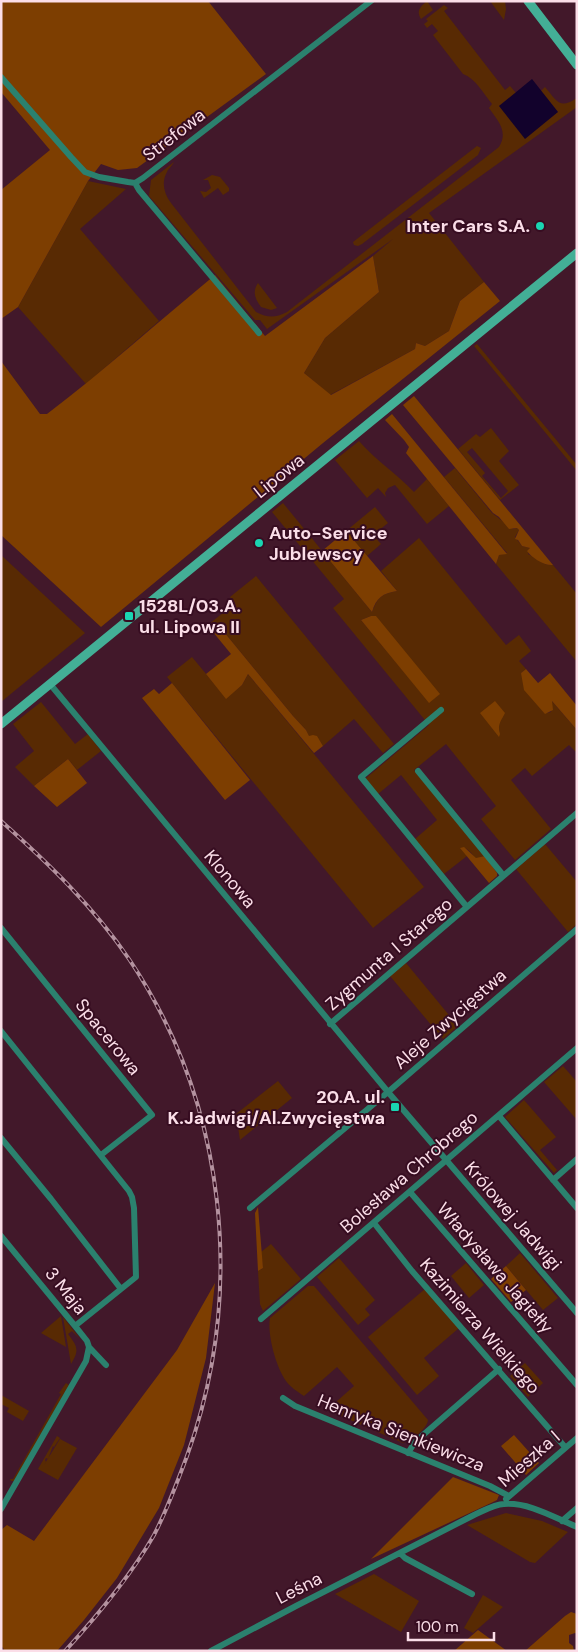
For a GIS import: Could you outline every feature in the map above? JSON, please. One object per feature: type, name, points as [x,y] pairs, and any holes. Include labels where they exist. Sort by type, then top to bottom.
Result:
[{"type":"street","name":"Strefowa","points":[[1,77],[85,172],[99,177],[135,183],[150,174],[371,1]]},
{"type":"street","points":[[528,1],[577,65]]},
{"type":"street","points":[[135,183],[259,333]]},
{"type":"street","name":"Lipowa","points":[[1,724],[577,253]]},
{"type":"street","name":"Klonowa","points":[[50,684],[388,1092]]},
{"type":"street","name":"Zygmunta I Starego","points":[[441,710],[361,777],[467,907]]},
{"type":"street","points":[[418,770],[503,876]]},
{"type":"street","name":"Zygmunta I Starego","points":[[330,1024],[577,813]]},
{"type":"street","name":"Spacerowa","points":[[1,928],[152,1115],[101,1155]]},
{"type":"street","name":"Aleje Zwycięstwa","points":[[250,1208],[577,929]]},
{"type":"street","points":[[1,1031],[129,1190],[134,1208],[136,1277],[75,1326]]},
{"type":"street","name":"Bolesława Chrobrego","points":[[261,1319],[577,1048]]},
{"type":"street","name":"Królowej Jadwigi","points":[[388,1092],[577,1313]]},
{"type":"street","points":[[499,1116],[577,1208]]},
{"type":"street","points":[[1,1138],[52,1198],[121,1289]]},
{"type":"street","points":[[552,1180],[577,1159]]},
{"type":"street","name":"Władysława Jagiełły","points":[[410,1192],[577,1385]]},
{"type":"street","name":"Kazimierza Wielkiego","points":[[374,1223],[412,1271],[565,1447]]},
{"type":"street","name":"3 Maja","points":[[1,1236],[87,1341],[89,1347],[106,1365]]},
{"type":"street","points":[[1,1509],[86,1362],[89,1347]]},
{"type":"street","points":[[408,1453],[415,1442],[499,1370]]},
{"type":"street","name":"Henryka Sienkiewicza","points":[[283,1398],[295,1406],[490,1486],[509,1496]]},
{"type":"street","name":"Mieszka I","points":[[502,1504],[577,1438]]},
{"type":"street","name":"Leśna","points":[[211,1651],[474,1515],[502,1504],[516,1504],[530,1508],[577,1526]]},
{"type":"street","points":[[562,1521],[577,1508]]},
{"type":"street","points":[[400,1553],[405,1558],[472,1594]]},
{"type":"shaded area","points":[[1,1],[208,1],[266,74],[137,168],[118,170],[101,164],[88,181],[18,307],[1,319],[1,190],[50,150],[1,92]]},
{"type":"shaded area","points":[[427,1],[433,10],[421,19],[419,9]]},
{"type":"shaded area","points":[[490,1],[505,1],[504,20]]},
{"type":"shaded area","points":[[444,5],[448,8],[444,11],[505,90],[510,86],[516,93],[499,106],[558,112],[541,91],[545,87],[559,102],[571,102],[577,98],[577,107],[429,213],[484,282],[460,301],[449,331],[425,346],[416,343],[415,349],[330,395],[304,373],[325,338],[379,292],[373,256],[393,239],[267,329],[260,320],[255,320],[149,196],[151,180],[174,162],[165,176],[164,184],[165,192],[171,203],[256,312],[272,316],[287,312],[499,147],[503,136],[501,126],[489,108],[492,104],[475,83],[463,74],[433,35],[438,31],[432,24],[427,28],[424,24],[428,21],[426,19]]},
{"type":"shaded area","points":[[532,79],[558,112],[525,139],[499,106]]},
{"type":"shaded area","points":[[477,146],[481,148],[478,155],[362,244],[354,245],[353,242]]},
{"type":"shaded area","points":[[212,175],[220,177],[229,188],[229,191],[223,195],[218,188],[204,198],[200,191],[206,192],[211,188],[208,180],[203,180]]},
{"type":"shaded area","points":[[88,181],[126,189],[80,229],[159,321],[86,384],[18,307]]},
{"type":"shaded area","points":[[373,256],[379,292],[325,338],[304,373],[331,395],[415,349],[416,343],[425,346],[449,331],[460,301],[484,282],[500,301],[323,443],[101,627],[1,535],[1,361],[40,414],[47,414],[111,363],[215,275],[265,336]]},
{"type":"shaded area","points":[[258,283],[277,308],[271,310],[261,307],[255,295]]},
{"type":"shaded area","points":[[477,344],[577,465],[577,471],[474,346]]},
{"type":"shaded area","points":[[414,396],[553,565],[542,563],[535,559],[527,551],[530,548],[522,546],[515,539],[519,530],[517,528],[509,529],[493,513],[403,405]]},
{"type":"shaded area","points":[[392,414],[507,554],[499,555],[496,564],[406,453],[409,447],[385,420]]},
{"type":"shaded area","points":[[491,428],[509,451],[499,461],[519,485],[500,500],[458,449],[476,434],[480,437]],"holes":[[[472,448],[508,491],[501,498],[482,476],[485,473],[467,452]]]},
{"type":"shaded area","points":[[359,441],[414,492],[427,479],[449,506],[427,524],[395,485],[388,488],[385,493],[386,497],[378,488],[367,498],[335,460]]},
{"type":"shaded area","points":[[455,468],[492,513],[513,529],[517,528],[519,530],[515,537],[522,546],[530,548],[528,554],[543,563],[553,565],[577,594],[577,662],[496,564],[499,555],[507,553],[444,477]]},
{"type":"shaded area","points":[[283,503],[372,612],[381,597],[387,593],[397,591],[381,571],[419,538],[506,645],[519,635],[531,651],[519,661],[526,669],[521,673],[547,713],[551,712],[551,700],[577,730],[577,753],[569,745],[532,776],[525,768],[511,780],[551,829],[515,860],[481,819],[496,806],[446,744],[414,770],[485,856],[476,859],[468,850],[461,848],[467,856],[444,874],[415,839],[437,820],[401,775],[378,794],[365,779],[429,725],[333,608],[344,599],[272,512]],"holes":[[[371,616],[439,694],[429,702],[361,620]]]},
{"type":"shaded area","points":[[375,507],[388,523],[373,535],[381,544],[367,556],[346,531]]},
{"type":"shaded area","points":[[346,531],[397,591],[381,597],[372,612],[322,551]]},
{"type":"shaded area","points":[[1,555],[85,633],[1,702]]},
{"type":"shaded area","points":[[256,576],[394,744],[383,753],[354,719],[323,746],[319,740],[309,737],[306,730],[224,632],[213,632],[208,625],[235,603],[230,597]]},
{"type":"shaded area","points":[[376,616],[440,694],[429,703],[361,620]]},
{"type":"shaded area","points":[[213,632],[224,632],[309,736],[317,736],[323,746],[314,753],[248,674],[242,685],[226,699],[206,674],[231,654]]},
{"type":"shaded area","points":[[192,657],[226,698],[242,685],[248,674],[424,887],[373,928],[167,677]]},
{"type":"shaded area","points":[[526,669],[538,683],[550,673],[577,706],[577,730],[552,701],[553,710],[545,714],[524,690],[521,673]]},
{"type":"shaded area","points":[[172,683],[250,780],[225,800],[142,698],[154,689],[159,694]]},
{"type":"shaded area","points":[[495,701],[505,713],[499,726],[499,737],[480,713]]},
{"type":"shaded area","points":[[41,702],[75,744],[88,734],[101,751],[77,770],[68,759],[34,786],[15,767],[34,751],[13,724]]},
{"type":"shaded area","points":[[68,759],[87,783],[57,807],[34,786]]},
{"type":"shaded area","points":[[545,844],[577,882],[577,924],[568,932],[516,869]]},
{"type":"shaded area","points":[[464,847],[476,858],[485,856],[497,873],[497,876],[489,883],[460,848]]},
{"type":"shaded area","points":[[406,963],[458,1026],[443,1039],[390,976]]},
{"type":"shaded area","points":[[563,1066],[577,1082],[577,1120],[544,1082]]},
{"type":"shaded area","points":[[278,1081],[292,1098],[240,1140],[236,1114]]},
{"type":"shaded area","points":[[524,1100],[556,1137],[540,1150],[557,1170],[554,1173],[505,1117]]},
{"type":"shaded area","points":[[258,1207],[263,1268],[258,1271],[255,1213]]},
{"type":"shaded area","points":[[271,1244],[301,1279],[263,1311],[260,1304],[258,1271],[263,1268],[261,1252]]},
{"type":"shaded area","points":[[520,1253],[558,1298],[543,1310],[506,1266]]},
{"type":"shaded area","points":[[339,1258],[375,1300],[365,1309],[370,1315],[358,1325],[317,1277]]},
{"type":"shaded area","points":[[466,1263],[484,1285],[469,1298],[451,1276]]},
{"type":"shaded area","points":[[506,1266],[526,1290],[511,1302],[491,1279]]},
{"type":"shaded area","points":[[215,1283],[206,1358],[184,1445],[159,1508],[117,1578],[57,1651],[5,1651],[1,1645],[1,1530],[7,1525],[34,1541],[177,1350]]},
{"type":"shaded area","points":[[308,1286],[314,1286],[428,1420],[425,1427],[415,1437],[403,1443],[327,1410],[354,1386],[337,1367],[304,1396],[286,1381],[273,1350],[269,1325],[270,1318]]},
{"type":"shaded area","points":[[425,1289],[459,1328],[424,1358],[439,1376],[417,1395],[368,1337]]},
{"type":"shaded area","points":[[61,1316],[66,1347],[41,1333]]},
{"type":"shaded area","points":[[63,1317],[80,1339],[72,1331],[68,1334],[76,1348],[76,1355],[71,1364]]},
{"type":"shaded area","points":[[525,1363],[543,1383],[528,1397],[510,1376]]},
{"type":"shaded area","points":[[66,1383],[69,1385],[14,1481],[11,1481],[10,1479],[13,1479]]},
{"type":"shaded area","points":[[1,1395],[29,1411],[23,1421],[7,1412],[9,1408],[1,1404]]},
{"type":"shaded area","points":[[514,1435],[539,1463],[526,1475],[501,1446]]},
{"type":"shaded area","points":[[57,1436],[60,1438],[53,1446],[49,1458],[60,1439],[77,1448],[58,1480],[38,1469]]},
{"type":"shaded area","points":[[453,1477],[499,1495],[497,1500],[371,1559]]},
{"type":"shaded area","points":[[506,1513],[542,1521],[568,1532],[535,1563],[530,1562],[467,1525]]},
{"type":"shaded area","points":[[374,1574],[419,1601],[401,1632],[335,1594]]},
{"type":"shaded area","points":[[483,1595],[503,1607],[473,1633],[464,1628]]},
{"type":"shaded area","points":[[571,1612],[577,1614],[577,1634],[569,1635],[569,1643],[573,1646],[574,1651],[525,1651],[565,1616]]},
{"type":"shaded area","points":[[478,1630],[507,1651],[454,1651]]},
{"type":"railway","points":[[1,821],[53,869],[100,921],[129,959],[162,1016],[188,1075],[206,1137],[217,1201],[220,1265],[217,1330],[205,1394],[187,1456],[163,1516],[145,1551],[113,1595],[65,1651]]},
{"type":"place","name":"Inter Cars S.A.","points":[[540,226]]},
{"type":"place","name":"Auto-Service Jublewscy","points":[[259,543]]},
{"type":"place","name":"1528L/03.A. ul. Lipowa II","points":[[129,616]]},
{"type":"place","name":"20.A. ul. K.Jadwigi/Al.Zwycięstwa","points":[[395,1107]]}]
